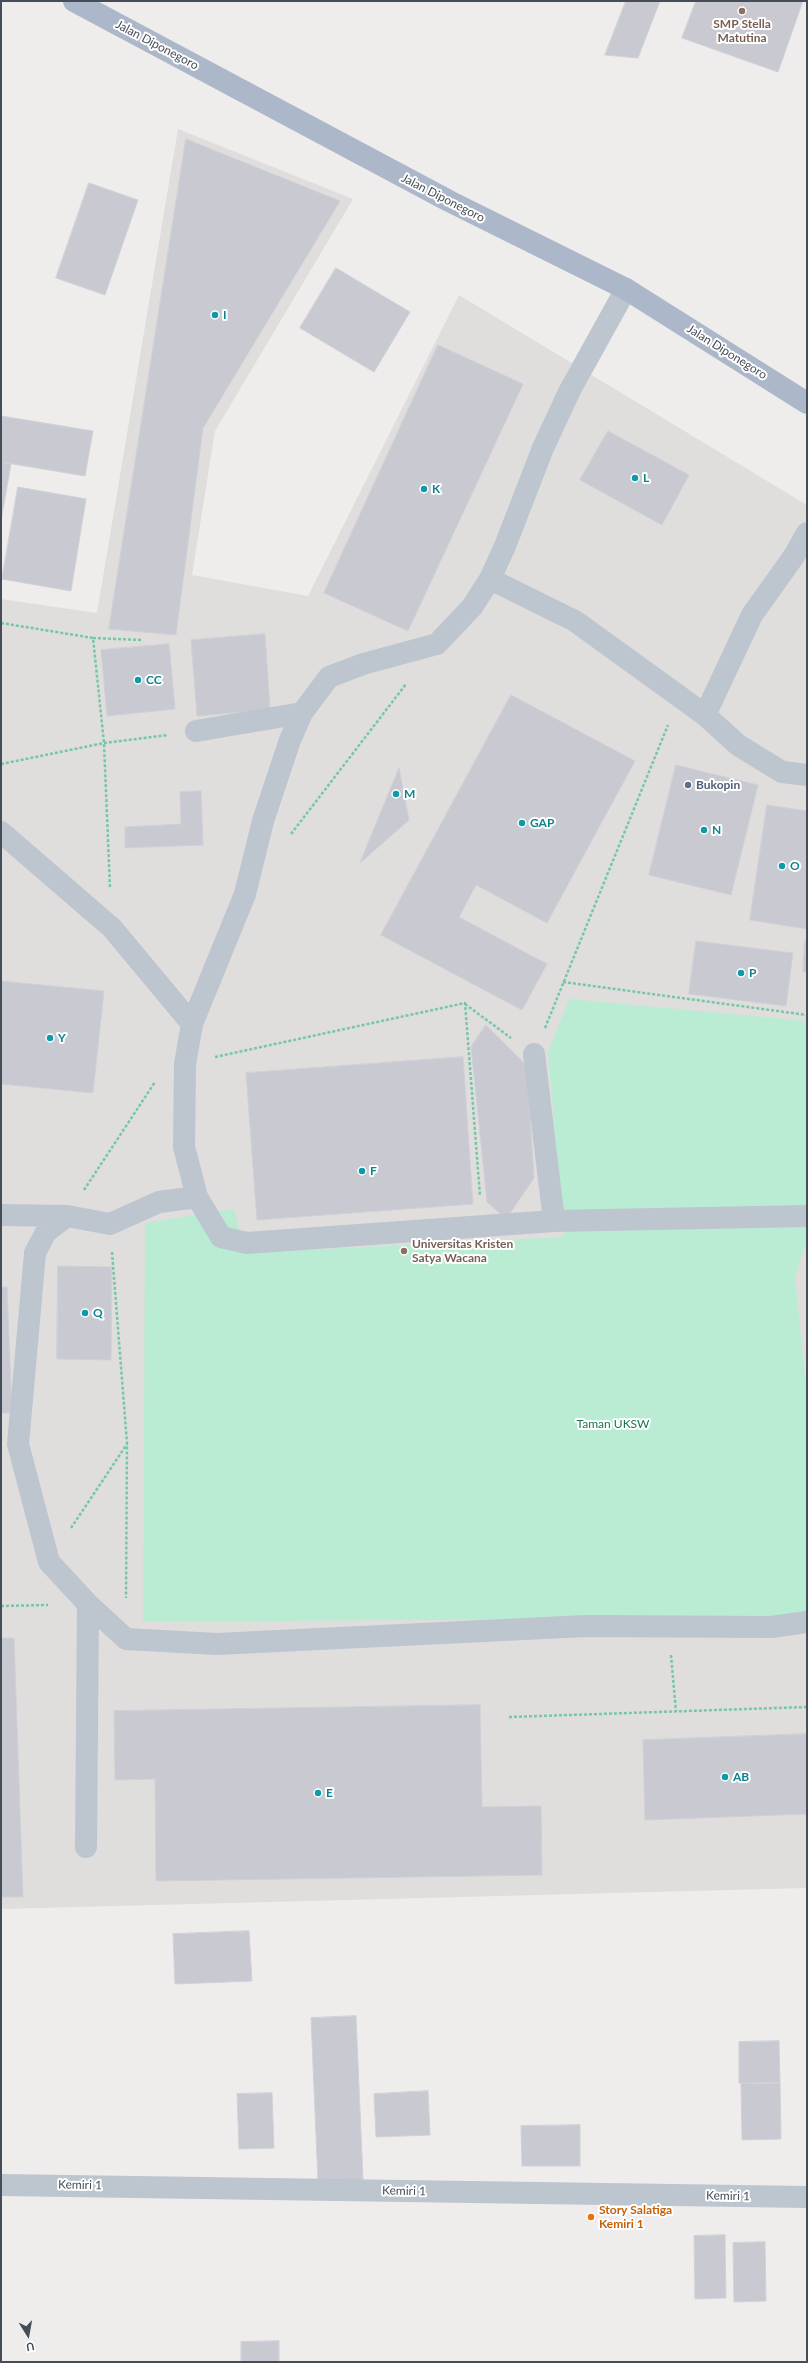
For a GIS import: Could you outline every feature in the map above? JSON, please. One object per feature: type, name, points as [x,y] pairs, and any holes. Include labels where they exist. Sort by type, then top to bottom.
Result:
[{"type":"main road","name":"Jalan Diponegoro","points":[[74,1],[449,201],[626,289],[807,403]]},
{"type":"street","points":[[626,289],[567,396],[542,448],[490,579],[472,607],[437,644],[363,664],[329,677],[302,713],[290,740],[263,822],[245,894],[192,1024],[185,1064],[184,1147],[197,1197],[221,1237],[247,1243],[554,1221],[807,1216]]},
{"type":"street","points":[[704,715],[752,615],[800,561],[807,533]]},
{"type":"street","points":[[490,579],[574,621],[680,696],[738,745],[782,772],[807,775]]},
{"type":"street","points":[[196,731],[302,713]]},
{"type":"street","points":[[1,832],[112,928],[192,1024]]},
{"type":"street","points":[[534,1054],[554,1221]]},
{"type":"street","points":[[1,1216],[67,1216],[110,1224],[159,1202],[197,1197]]},
{"type":"street","points":[[67,1216],[46,1232],[35,1254],[9,1444],[49,1562],[88,1604],[126,1639],[217,1644],[586,1626],[771,1626],[807,1622]]},
{"type":"street","points":[[86,1847],[88,1604]]},
{"type":"street","name":"Kemiri 1","points":[[1,2185],[807,2198]]},
{"type":"path","points":[[1,623],[93,638],[141,640]]},
{"type":"path","points":[[93,638],[104,743],[112,928]]},
{"type":"path","points":[[288,838],[408,681]]},
{"type":"path","points":[[185,1064],[465,1003],[534,1054],[680,696]]},
{"type":"path","points":[[1,764],[104,743],[196,731]]},
{"type":"path","points":[[563,982],[807,1016]]},
{"type":"path","points":[[465,1003],[482,1227]]},
{"type":"path","points":[[67,1216],[158,1077]]},
{"type":"path","points":[[110,1224],[127,1443],[126,1639]]},
{"type":"path","points":[[49,1562],[127,1443]]},
{"type":"path","points":[[1,1606],[88,1604]]},
{"type":"path","points":[[668,1626],[676,1712]]},
{"type":"path","points":[[509,1717],[807,1707]]},
{"type":"shaded area","name":"Universitas Kristen Satya Wacana","points":[[178,129],[353,199],[215,431],[192,575],[308,596],[459,295],[807,505],[807,1888],[1,1909],[1,599],[97,613]]},
{"type":"green space","name":"Taman UKSW","points":[[569,999],[807,1021],[807,1240],[795,1277],[807,1398],[807,1617],[143,1622],[145,1223],[234,1209],[245,1253],[564,1237],[548,1053]]},
{"type":"building","points":[[626,1],[660,1],[638,58],[605,55]]},
{"type":"building","points":[[696,1],[803,1],[778,72],[682,38]]},
{"type":"building","name":"I","points":[[186,139],[340,201],[203,428],[176,635],[109,629]]},
{"type":"building","points":[[89,183],[138,200],[105,295],[56,278]]},
{"type":"building","points":[[336,268],[410,312],[374,372],[300,328]]},
{"type":"building","name":"K","points":[[438,345],[523,384],[408,631],[324,593]]},
{"type":"building","points":[[1,416],[93,431],[85,476],[1,462]]},
{"type":"building","name":"L","points":[[608,431],[689,475],[662,525],[580,480]]},
{"type":"building","points":[[1,462],[11,464],[1,521]]},
{"type":"building","points":[[18,487],[86,499],[71,591],[2,579]]},
{"type":"building","points":[[265,634],[270,710],[197,716],[191,640]]},
{"type":"building","name":"CC","points":[[169,644],[175,709],[107,716],[101,650]]},
{"type":"building","name":"GAP","points":[[511,695],[635,761],[547,923],[476,885],[459,917],[547,964],[522,1010],[381,935]]},
{"type":"building","name":"N","points":[[676,765],[758,785],[731,895],[649,875]]},
{"type":"building","name":"M","points":[[399,768],[409,820],[360,863]]},
{"type":"building","points":[[201,791],[203,845],[125,848],[125,827],[181,824],[180,792]]},
{"type":"building","name":"O","points":[[767,805],[807,811],[807,929],[750,920]]},
{"type":"building","name":"P","points":[[696,941],[793,953],[786,1006],[689,994]]},
{"type":"building","points":[[805,941],[807,941],[807,972],[803,972]]},
{"type":"building","name":"Y","points":[[1,981],[104,991],[93,1093],[1,1084]]},
{"type":"building","points":[[486,1025],[527,1066],[534,1178],[506,1219],[487,1202],[471,1047]]},
{"type":"building","name":"F","points":[[463,1057],[473,1204],[257,1220],[246,1073]]},
{"type":"building","name":"Q","points":[[58,1266],[112,1267],[111,1360],[57,1359]]},
{"type":"building","points":[[1,1287],[7,1287],[12,1413],[1,1413]]},
{"type":"building","points":[[1,1638],[14,1638],[23,1897],[1,1897]]},
{"type":"building","name":"E","points":[[480,1705],[482,1807],[541,1806],[542,1875],[156,1881],[155,1779],[115,1780],[114,1711]]},
{"type":"building","name":"AB","points":[[807,1734],[807,1814],[645,1820],[643,1740]]},
{"type":"building","points":[[249,1931],[252,1981],[175,1984],[173,1934]]},
{"type":"building","points":[[356,2016],[363,2180],[318,2182],[311,2018]]},
{"type":"building","points":[[779,2041],[780,2083],[739,2083],[739,2042]]},
{"type":"building","points":[[780,2083],[781,2139],[742,2140],[741,2084]]},
{"type":"building","points":[[428,2091],[430,2135],[376,2137],[374,2094]]},
{"type":"building","points":[[272,2093],[274,2148],[239,2149],[237,2094]]},
{"type":"building","points":[[580,2125],[580,2166],[522,2166],[521,2126]]},
{"type":"building","points":[[725,2235],[726,2298],[695,2299],[694,2236]]},
{"type":"building","points":[[765,2242],[766,2301],[734,2302],[733,2243]]},
{"type":"building","points":[[279,2341],[279,2362],[241,2362],[241,2342]]},
{"type":"place","name":"SMP Stella Matutina","points":[[742,11]]},
{"type":"place","name":"I","points":[[215,315]]},
{"type":"place","name":"L","points":[[635,478]]},
{"type":"place","name":"K","points":[[424,489]]},
{"type":"place","name":"CC","points":[[138,680]]},
{"type":"place","name":"Bukopin","points":[[688,785]]},
{"type":"place","name":"M","points":[[396,794]]},
{"type":"place","name":"GAP","points":[[522,823]]},
{"type":"place","name":"N","points":[[704,830]]},
{"type":"place","name":"O","points":[[782,866]]},
{"type":"place","name":"P","points":[[741,973]]},
{"type":"place","name":"Y","points":[[50,1038]]},
{"type":"place","name":"F","points":[[362,1171]]},
{"type":"place","name":"Universitas Kristen Satya Wacana","points":[[404,1251]]},
{"type":"place","name":"Q","points":[[85,1313]]},
{"type":"place","name":"AB","points":[[725,1777]]},
{"type":"place","name":"E","points":[[318,1793]]},
{"type":"place","name":"Story Salatiga Kemiri 1","points":[[591,2217]]}]
